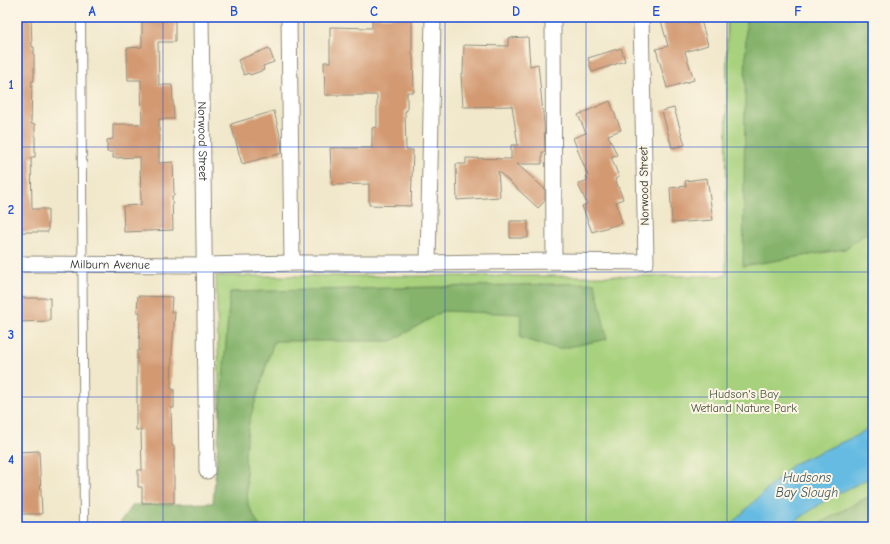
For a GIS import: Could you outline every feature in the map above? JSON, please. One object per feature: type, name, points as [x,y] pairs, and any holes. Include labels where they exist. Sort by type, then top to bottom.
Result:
[{"type":"street","name":"Norwood Street","points":[[201,17],[207,471]]},
{"type":"street","points":[[289,17],[292,263]]},
{"type":"street","points":[[428,263],[433,17]]},
{"type":"street","points":[[554,17],[554,261]]},
{"type":"street","name":"Norwood Street","points":[[204,265],[554,261],[646,262],[641,17]]},
{"type":"street","name":"Milburn Avenue","points":[[17,264],[204,265]]},
{"type":"lane","points":[[81,17],[84,527]]},
{"type":"path","points":[[868,527],[873,524]]},
{"type":"green space","name":"Hudson's Bay Wetland Nature Park","points":[[727,17],[873,17],[873,527],[223,527],[216,276],[726,276]]},
{"type":"green space","points":[[746,17],[873,17],[873,228],[845,249],[743,266]]},
{"type":"green space","points":[[595,283],[607,339],[559,349],[520,338],[521,314],[443,311],[392,341],[274,341],[249,422],[245,455],[248,505],[260,527],[122,527],[119,524],[133,505],[213,503],[230,292]]},
{"type":"green space","points":[[873,494],[873,527],[813,527]]},
{"type":"water","name":"Hudsons Bay Slough","points":[[873,425],[873,476],[826,500],[787,527],[728,527],[793,464],[856,436]]},
{"type":"building","points":[[17,17],[31,17],[32,47],[34,47],[34,81],[32,81],[31,124],[35,124],[35,157],[31,157],[32,209],[48,209],[48,232],[17,232]]},
{"type":"building","points":[[142,17],[175,17],[175,42],[158,42],[159,85],[172,85],[174,119],[159,119],[159,163],[173,162],[173,230],[124,232],[123,206],[141,205],[140,157],[113,158],[113,152],[107,152],[107,140],[113,139],[113,124],[142,124],[141,80],[128,80],[127,48],[142,47]]},
{"type":"building","points":[[372,17],[412,17],[414,92],[407,92],[407,111],[405,111],[406,150],[413,150],[411,206],[369,205],[369,184],[332,185],[330,148],[372,148],[372,128],[377,127],[377,95],[325,95],[324,62],[330,62],[330,27],[372,28]]},
{"type":"building","points":[[660,17],[700,17],[708,45],[685,52],[694,80],[667,88],[656,49],[668,46]]},
{"type":"building","points":[[528,37],[530,66],[538,64],[544,123],[545,152],[542,152],[542,164],[517,164],[545,189],[545,201],[538,208],[498,171],[500,197],[457,200],[456,164],[466,164],[466,158],[511,159],[511,145],[518,145],[512,106],[463,107],[461,74],[463,74],[464,45],[508,46],[508,38]]},
{"type":"building","points":[[269,48],[274,62],[263,66],[264,70],[250,75],[249,73],[244,75],[238,60]]},
{"type":"building","points":[[621,48],[625,61],[592,72],[588,58]]},
{"type":"building","points":[[610,101],[621,130],[608,135],[617,155],[611,157],[619,177],[615,179],[623,199],[616,202],[622,223],[592,232],[582,206],[587,204],[578,184],[588,180],[586,176],[588,176],[573,138],[586,133],[578,115]]},
{"type":"building","points":[[674,108],[685,145],[672,148],[662,111]]},
{"type":"building","points":[[274,111],[281,140],[282,153],[242,164],[231,124]]},
{"type":"building","points":[[707,178],[713,220],[672,223],[670,188],[686,186],[685,181]]},
{"type":"building","points":[[510,221],[528,221],[528,238],[510,238]]},
{"type":"building","points":[[138,296],[172,297],[171,312],[175,312],[171,389],[174,389],[174,408],[171,408],[172,446],[174,446],[174,503],[142,503],[142,487],[138,487],[138,470],[142,470],[141,430],[136,430],[137,351],[139,351],[140,312],[137,312]]},
{"type":"building","points":[[17,298],[50,298],[50,321],[17,322]]},
{"type":"building","points":[[39,451],[42,514],[17,514],[17,452]]}]
